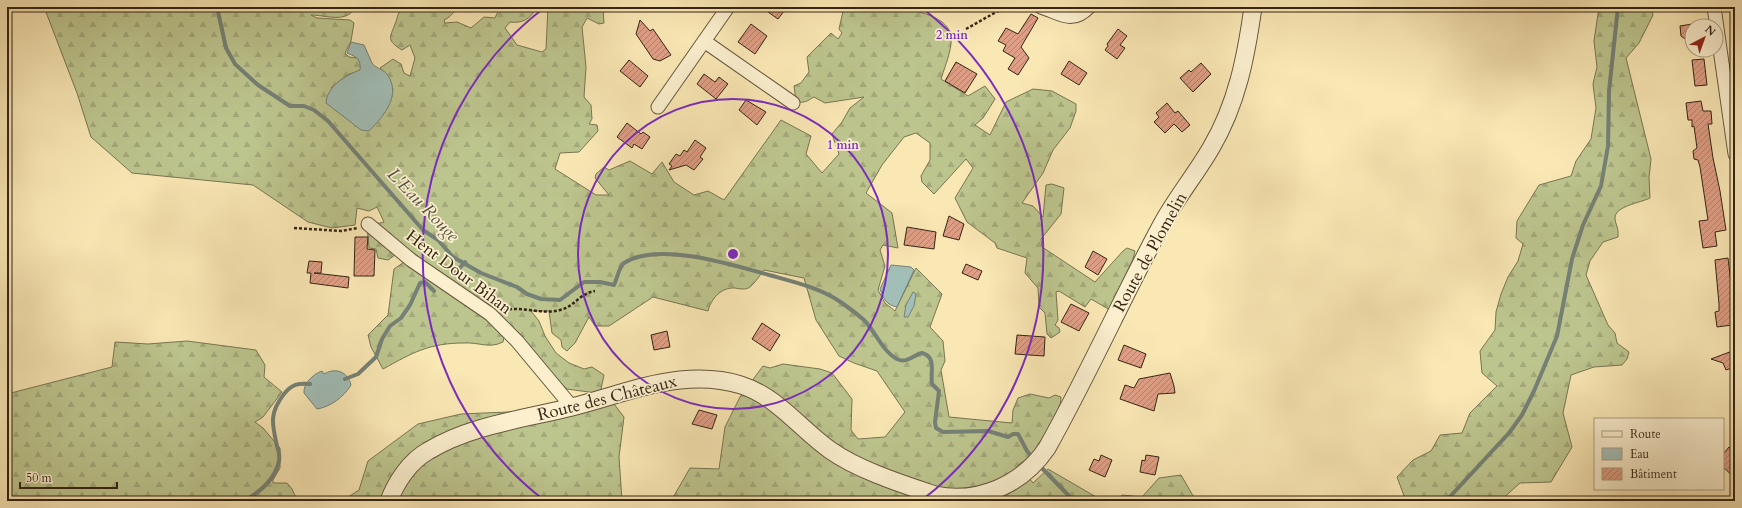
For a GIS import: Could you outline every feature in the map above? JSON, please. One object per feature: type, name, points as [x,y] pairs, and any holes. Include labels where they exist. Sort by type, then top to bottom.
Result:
[{"type":"street","points":[[658,107],[728,7]]},
{"type":"street","points":[[1041,7],[1070,17],[1078,16],[1089,7]]},
{"type":"street","name":"Route de Plomelin","points":[[1035,463],[1062,421],[1162,223],[1208,153],[1226,120],[1236,95],[1243,68],[1253,7]]},
{"type":"street","points":[[1714,7],[1735,154]]},
{"type":"street","points":[[704,41],[793,103]]},
{"type":"street","name":"Hent Dour Bihan","points":[[368,224],[411,260],[490,314],[518,341],[572,407]]},
{"type":"street","name":"Route des Châteaux","points":[[388,501],[399,480],[413,463],[426,452],[439,444],[479,429],[572,407],[665,382],[694,379],[723,381],[747,387],[768,399],[797,420],[830,450],[845,460],[935,495],[958,498],[990,492],[1010,483],[1035,463]]},
{"type":"path","points":[[966,29],[1005,7]]},
{"type":"path","points":[[294,228],[347,231],[368,224]]},
{"type":"path","points":[[490,314],[510,309],[558,311],[572,304],[585,293],[595,292]]},
{"type":"green space","points":[[44,7],[355,7],[352,12],[342,17],[311,15],[317,18],[350,20],[354,23],[351,41],[345,53],[349,57],[357,58],[361,63],[361,71],[349,74],[331,88],[388,107],[393,89],[385,73],[380,68],[393,59],[401,64],[404,73],[410,76],[415,58],[410,45],[402,50],[391,41],[391,36],[399,13],[403,7],[461,7],[444,20],[445,23],[457,22],[471,28],[484,17],[495,18],[500,7],[506,9],[507,7],[532,7],[533,13],[526,20],[520,22],[510,22],[505,28],[517,45],[542,52],[546,49],[548,7],[602,7],[604,23],[599,24],[587,18],[582,27],[586,67],[584,97],[591,105],[592,119],[589,124],[597,125],[598,131],[579,152],[560,153],[555,169],[596,195],[609,195],[595,178],[596,174],[604,167],[609,170],[630,161],[652,174],[662,162],[674,182],[694,195],[708,191],[724,200],[781,120],[811,136],[806,154],[822,173],[839,154],[832,134],[842,122],[850,108],[864,97],[825,103],[814,97],[805,102],[799,102],[796,101],[794,86],[801,83],[809,72],[807,57],[831,33],[838,39],[842,33],[839,29],[844,7],[919,7],[919,12],[933,17],[943,23],[949,30],[951,46],[941,79],[968,96],[985,86],[995,99],[983,118],[975,125],[990,135],[1006,102],[1033,89],[1052,91],[1076,104],[1076,111],[1070,128],[1053,150],[1043,173],[1022,203],[1033,206],[1043,217],[1046,185],[1052,184],[1064,188],[1061,214],[1041,239],[1042,247],[1095,282],[1123,251],[1127,248],[1135,251],[1133,259],[1110,310],[1091,299],[1085,307],[1059,291],[1056,292],[1058,320],[1055,325],[1059,328],[1060,332],[1051,338],[1047,334],[1045,313],[1039,307],[1038,288],[1025,273],[1027,258],[997,248],[995,243],[967,222],[955,198],[973,168],[966,159],[934,194],[922,182],[921,176],[930,160],[930,143],[916,133],[904,137],[882,165],[866,193],[892,213],[898,248],[883,245],[880,250],[885,266],[878,290],[885,303],[895,311],[916,268],[942,294],[930,327],[943,341],[945,361],[941,370],[949,417],[1012,423],[1013,410],[1018,398],[1030,394],[1049,398],[1055,395],[1061,397],[1060,410],[1034,454],[1018,465],[1033,483],[1048,469],[1103,501],[671,501],[690,468],[719,469],[725,427],[740,397],[763,366],[770,368],[783,364],[820,369],[832,373],[852,399],[851,430],[858,439],[885,437],[905,412],[877,371],[839,356],[816,320],[804,278],[764,270],[748,288],[725,289],[714,298],[708,311],[653,297],[609,326],[595,326],[589,317],[575,343],[567,351],[562,347],[561,340],[552,333],[549,311],[531,311],[539,321],[545,336],[556,353],[569,363],[584,369],[592,367],[604,375],[601,389],[596,393],[567,389],[505,332],[503,342],[498,344],[488,345],[452,343],[431,347],[403,358],[383,369],[371,347],[368,335],[388,315],[394,269],[407,260],[395,255],[388,260],[378,258],[376,249],[369,248],[367,226],[384,222],[377,207],[369,211],[357,208],[355,225],[332,228],[308,222],[253,185],[132,173],[91,137],[77,93]]},
{"type":"green space","points":[[1599,7],[1651,7],[1653,15],[1639,43],[1626,58],[1651,159],[1649,178],[1650,198],[1629,205],[1616,214],[1615,220],[1618,237],[1603,242],[1590,261],[1586,275],[1608,325],[1615,333],[1617,343],[1629,352],[1627,359],[1622,365],[1594,367],[1571,375],[1563,413],[1572,447],[1551,482],[1520,483],[1500,501],[1406,501],[1397,477],[1413,460],[1431,451],[1440,435],[1462,433],[1470,413],[1497,386],[1482,373],[1480,351],[1495,330],[1496,312],[1501,294],[1508,277],[1518,261],[1523,244],[1516,238],[1517,221],[1539,185],[1571,176],[1576,161],[1591,139],[1596,108],[1593,84],[1597,67],[1594,41]]},
{"type":"green space","points":[[187,341],[256,350],[265,365],[264,377],[282,392],[263,417],[255,422],[263,428],[280,448],[280,468],[273,480],[273,483],[287,483],[292,489],[297,500],[296,501],[7,501],[7,394],[112,367],[115,342],[148,344]]},
{"type":"green space","points":[[614,404],[624,417],[619,457],[622,501],[342,501],[359,490],[368,461],[418,424],[461,414],[531,411],[582,412]]},
{"type":"green space","points":[[1181,475],[1196,501],[1118,501],[1122,495],[1142,497],[1159,478]]},
{"type":"water","points":[[351,42],[364,45],[372,63],[387,74],[393,90],[392,97],[385,112],[369,131],[361,130],[326,103],[330,91],[338,82],[360,70],[360,63],[358,59],[347,53]]},
{"type":"water","points":[[891,265],[911,267],[914,270],[897,307],[890,305],[886,301],[880,289]]},
{"type":"water","points":[[913,292],[916,294],[914,306],[908,317],[904,317],[906,305]]},
{"type":"water","points":[[322,371],[324,374],[333,371],[341,372],[347,377],[351,385],[345,394],[336,401],[317,409],[304,393],[304,390],[309,380],[315,374]]},
{"type":"building","points":[[761,7],[787,7],[778,19]]},
{"type":"building","points":[[1031,14],[1038,18],[1021,47],[1029,58],[1018,75],[1008,69],[1015,58],[1003,51],[1006,45],[998,41],[1006,28],[1018,34]]},
{"type":"building","points":[[640,20],[650,31],[653,29],[671,55],[660,61],[653,59],[636,34]]},
{"type":"building","points":[[751,24],[767,36],[755,54],[738,42]]},
{"type":"building","points":[[1684,25],[1684,38],[1681,36],[1680,26]]},
{"type":"building","points":[[1118,29],[1127,36],[1120,45],[1125,48],[1117,59],[1105,50],[1108,46],[1107,44]]},
{"type":"building","points":[[1704,59],[1707,85],[1695,86],[1692,60]]},
{"type":"building","points":[[629,60],[648,76],[640,87],[620,71]]},
{"type":"building","points":[[1069,61],[1087,73],[1079,85],[1061,74]]},
{"type":"building","points":[[956,62],[977,74],[965,93],[945,81]]},
{"type":"building","points":[[1201,63],[1211,74],[1193,92],[1180,78],[1189,70],[1191,72]]},
{"type":"building","points":[[704,74],[715,82],[719,77],[728,84],[716,99],[697,84]]},
{"type":"building","points":[[746,100],[766,112],[757,125],[739,110]]},
{"type":"building","points":[[1701,101],[1703,111],[1711,111],[1712,124],[1708,124],[1726,230],[1715,232],[1717,246],[1703,248],[1699,221],[1708,220],[1700,167],[1698,160],[1694,159],[1693,151],[1697,148],[1694,126],[1692,127],[1692,120],[1688,120],[1686,103]]},
{"type":"building","points":[[1167,103],[1175,113],[1178,111],[1190,125],[1182,132],[1174,124],[1165,133],[1154,122],[1159,117],[1156,113]]},
{"type":"building","points":[[627,123],[641,134],[643,132],[650,137],[642,149],[634,144],[632,148],[617,137]]},
{"type":"building","points":[[695,140],[706,148],[700,157],[703,159],[694,170],[686,165],[669,170],[672,166],[669,164],[676,154],[680,156],[684,150],[687,152]]},
{"type":"building","points":[[949,216],[964,224],[959,240],[943,236]]},
{"type":"building","points":[[907,227],[936,232],[934,249],[904,245]]},
{"type":"building","points":[[355,237],[368,237],[367,249],[375,250],[374,276],[354,276]]},
{"type":"building","points":[[1093,251],[1107,259],[1098,275],[1085,267]]},
{"type":"building","points":[[1728,258],[1733,301],[1735,301],[1735,312],[1731,313],[1732,325],[1717,327],[1715,312],[1719,311],[1719,304],[1715,260]]},
{"type":"building","points":[[309,261],[322,262],[321,273],[314,273],[349,277],[348,288],[310,283],[311,273],[307,273]]},
{"type":"building","points":[[966,264],[982,271],[978,280],[962,273]]},
{"type":"building","points":[[1071,304],[1089,313],[1079,331],[1061,322]]},
{"type":"building","points":[[762,323],[780,335],[770,351],[752,339]]},
{"type":"building","points":[[667,331],[670,347],[654,350],[651,335]]},
{"type":"building","points":[[1017,335],[1045,337],[1044,356],[1015,354]]},
{"type":"building","points":[[1124,345],[1146,354],[1141,368],[1118,360]]},
{"type":"building","points":[[1735,350],[1735,367],[1726,370],[1723,363],[1711,359]]},
{"type":"building","points":[[1170,373],[1175,393],[1158,394],[1154,411],[1120,399],[1125,385],[1134,388],[1139,379]]},
{"type":"building","points":[[699,410],[717,415],[712,429],[692,424]]},
{"type":"building","points":[[1729,447],[1735,452],[1735,478],[1724,468],[1724,453]]},
{"type":"building","points":[[1101,455],[1112,460],[1105,477],[1089,470],[1094,459],[1099,461]]},
{"type":"building","points":[[1146,455],[1159,457],[1155,475],[1140,472],[1142,460],[1145,461]]},
{"type":"waterway","name":"L'Eau Rouge","points":[[217,7],[226,48],[235,64],[258,85],[290,106],[304,106],[314,110],[328,121],[423,230],[438,240],[453,257],[481,273],[517,287],[527,294],[541,299],[560,300],[584,282],[600,282],[614,285],[619,270],[624,263],[639,257],[656,254],[675,254],[716,261],[807,286],[834,298],[864,320],[887,352],[897,359],[907,360],[922,353],[930,358],[932,366],[932,384],[939,391],[935,422],[936,428],[943,432],[988,431],[1008,437],[1013,434],[1018,434],[1027,451],[1034,459]]},
{"type":"waterway","points":[[1446,501],[1509,433],[1522,415],[1534,391],[1557,336],[1572,259],[1583,225],[1601,186],[1608,146],[1609,91],[1618,7]]},
{"type":"waterway","points":[[455,273],[465,262]]},
{"type":"waterway","points":[[345,379],[358,374],[376,357],[382,339],[390,326],[401,318],[410,305],[420,283],[425,282],[434,291]]},
{"type":"waterway","points":[[244,501],[256,494],[266,485],[277,468],[279,455],[273,419],[279,401],[293,386],[299,384],[310,384]]},
{"type":"waterway","name":"L'Eau Rouge","points":[[1038,464],[1074,501]]}]
